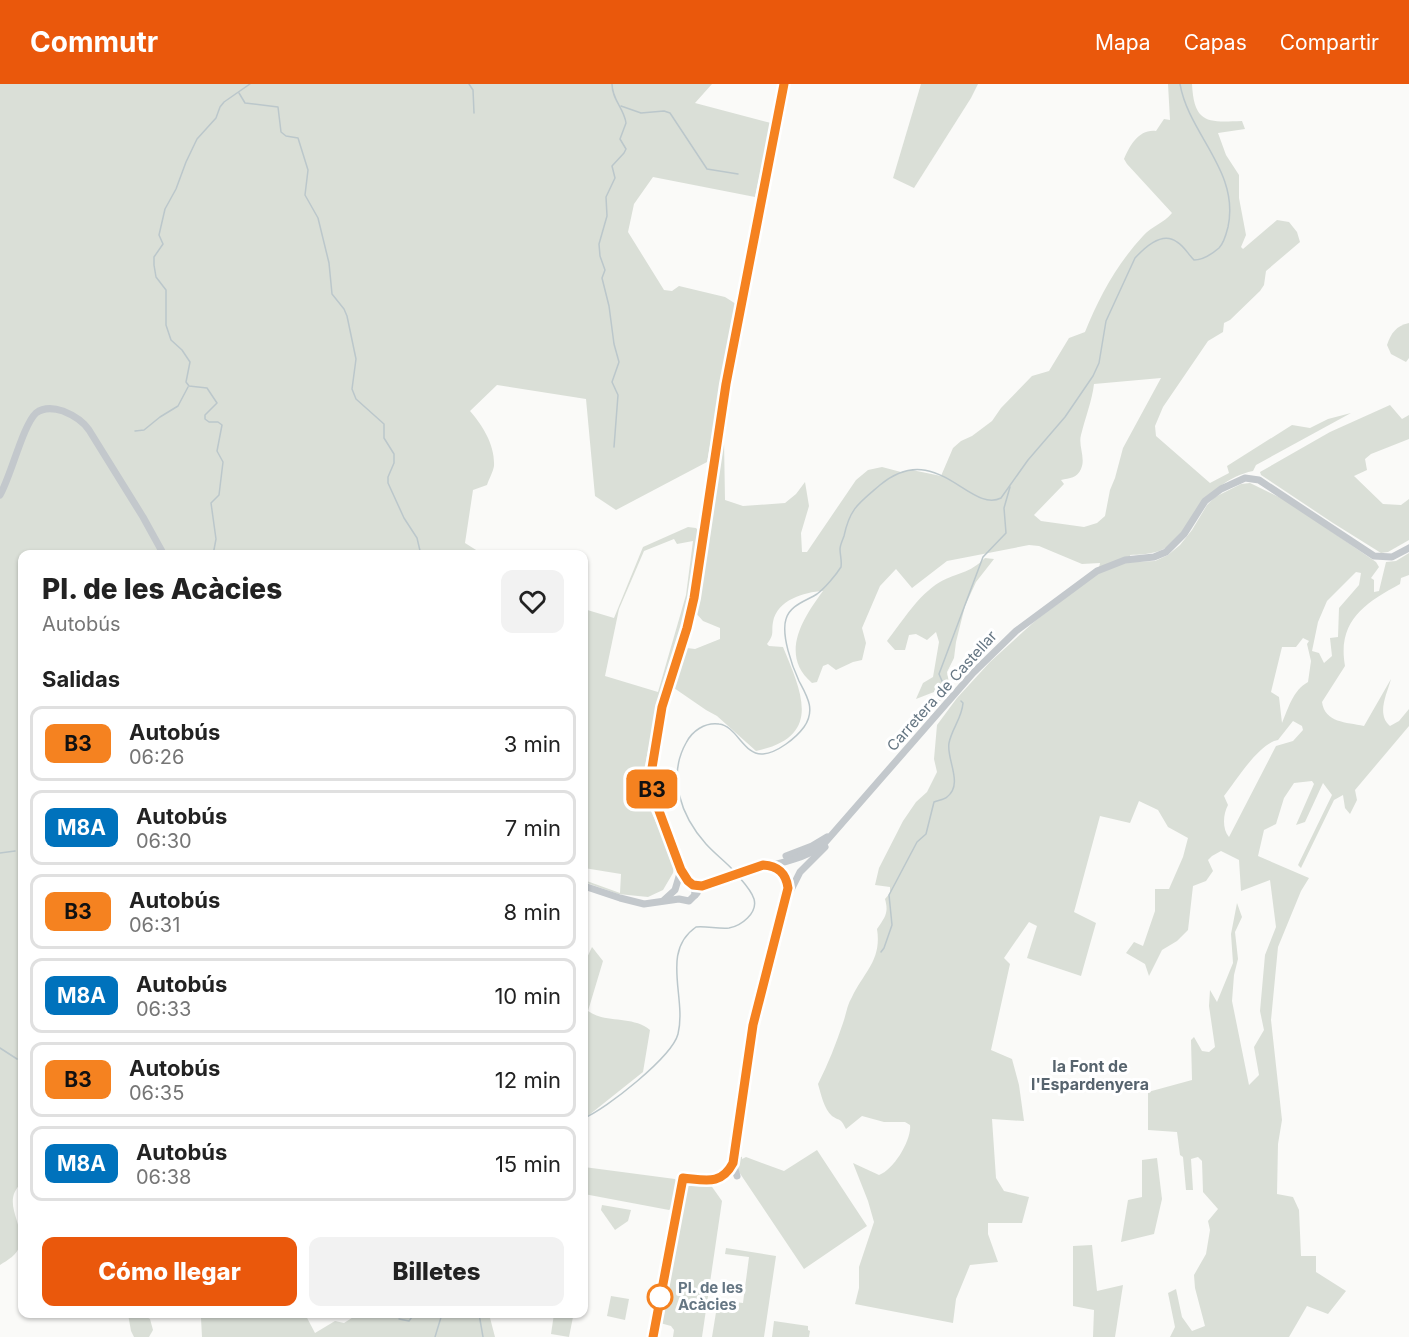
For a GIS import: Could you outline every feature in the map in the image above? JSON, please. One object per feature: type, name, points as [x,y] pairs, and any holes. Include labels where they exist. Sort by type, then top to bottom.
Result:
[{"type":"street","points":[[695,895],[696,889],[681,870],[652,792],[651,774],[662,707],[694,598],[726,384],[784,84]]},
{"type":"street","points":[[0,495],[34,415],[45,409],[64,412],[79,419],[87,426],[161,550]]},
{"type":"street","name":"Carretera de Castellar","points":[[767,865],[805,855],[817,850],[830,839],[973,673],[1005,642],[1097,571],[1125,560],[1155,557],[1166,552],[1184,534],[1205,501],[1231,483],[1245,478],[1259,480],[1374,556],[1392,557],[1409,548]]},
{"type":"street","name":"Carretera de Castellar","points":[[767,865],[812,846],[836,830]]},
{"type":"street","points":[[804,867],[819,855],[830,839]]},
{"type":"street","points":[[781,858],[805,855],[806,861],[786,900]]},
{"type":"street","points":[[662,901],[682,882],[705,885],[767,865],[778,869],[785,877],[788,888],[753,1025],[733,1163],[727,1173]]},
{"type":"street","points":[[679,899],[676,888],[681,870]]},
{"type":"street","points":[[588,887],[644,904],[679,899],[689,901],[705,885]]},
{"type":"street","points":[[733,1163],[737,1176]]},
{"type":"shaded area","points":[[0,84],[712,84],[695,103],[771,123],[755,197],[653,177],[634,204],[628,232],[664,290],[672,291],[679,286],[725,297],[736,304],[707,462],[616,510],[595,496],[586,399],[497,385],[470,411],[487,436],[494,458],[487,485],[473,490],[465,543],[476,550],[18,550],[18,1188],[13,1197],[13,1205],[18,1225],[18,1250],[0,1265]]},
{"type":"shaded area","points":[[921,84],[978,84],[914,188],[893,178]]},
{"type":"shaded area","points":[[1168,84],[1192,84],[1196,107],[1205,118],[1212,121],[1242,121],[1245,129],[1218,133],[1226,155],[1239,175],[1239,198],[1246,235],[1241,247],[1243,249],[1277,220],[1289,222],[1297,232],[1300,242],[1266,271],[1264,285],[1260,291],[1224,323],[1223,332],[1208,341],[1163,407],[1155,426],[1156,436],[1210,483],[1229,473],[1227,466],[1292,425],[1310,428],[1328,419],[1351,413],[1256,465],[1253,471],[1228,481],[1208,498],[1175,541],[1159,551],[1130,555],[1131,562],[1155,561],[1168,555],[1180,545],[1215,497],[1241,484],[1250,483],[1287,501],[1376,562],[1379,567],[1371,578],[1374,580],[1374,592],[1379,591],[1386,562],[1396,561],[1409,553],[1409,575],[1401,578],[1400,584],[1365,606],[1350,625],[1345,637],[1345,666],[1322,702],[1327,714],[1332,718],[1364,726],[1391,679],[1384,704],[1384,716],[1390,726],[1399,721],[1409,709],[1409,726],[1355,790],[1357,800],[1350,814],[1345,808],[1343,795],[1334,800],[1301,868],[1298,865],[1332,795],[1323,783],[1305,822],[1296,825],[1314,784],[1312,781],[1294,783],[1284,798],[1276,824],[1264,830],[1258,856],[1309,878],[1301,891],[1278,947],[1271,1020],[1282,1120],[1278,1144],[1277,1194],[1293,1197],[1299,1210],[1301,1256],[1316,1256],[1316,1272],[1346,1291],[1328,1314],[1307,1306],[1289,1337],[1170,1337],[1175,1327],[1168,1293],[1176,1289],[1182,1317],[1192,1331],[1205,1326],[1194,1275],[1206,1254],[1210,1230],[1208,1221],[1218,1209],[1203,1192],[1202,1161],[1198,1157],[1191,1159],[1193,1190],[1186,1190],[1183,1157],[1180,1155],[1177,1132],[1148,1130],[1148,1092],[1192,1080],[1191,1040],[1194,1037],[1202,1051],[1209,1052],[1215,1047],[1209,1006],[1210,990],[1217,1002],[1233,963],[1231,934],[1237,903],[1242,917],[1235,932],[1238,959],[1232,1001],[1249,1085],[1259,1075],[1254,1047],[1264,1030],[1260,1011],[1265,955],[1276,927],[1270,880],[1241,891],[1239,860],[1221,851],[1208,860],[1213,871],[1206,881],[1193,886],[1188,930],[1177,941],[1162,950],[1149,976],[1145,964],[1126,953],[1134,942],[1143,946],[1155,911],[1155,889],[1169,889],[1183,857],[1188,838],[1168,827],[1158,810],[1139,801],[1130,823],[1100,816],[1074,912],[1096,923],[1081,976],[1027,958],[1037,926],[1029,922],[1004,958],[1010,964],[991,1050],[1012,1059],[1019,1085],[1024,1121],[992,1119],[996,1178],[1004,1191],[1029,1197],[1022,1223],[988,1223],[988,1234],[998,1262],[970,1265],[956,1299],[953,1323],[855,1304],[859,1288],[859,1267],[874,1222],[853,1163],[879,1175],[885,1172],[896,1161],[905,1146],[910,1125],[905,1122],[884,1122],[862,1116],[846,1129],[841,1121],[832,1116],[827,1109],[818,1084],[835,1046],[850,1000],[871,965],[877,949],[877,929],[885,915],[887,908],[885,899],[890,893],[890,887],[875,885],[879,868],[903,821],[916,802],[927,792],[937,772],[934,759],[937,725],[957,698],[990,662],[1035,621],[1098,573],[1100,563],[1082,564],[1039,546],[1029,545],[947,561],[912,588],[896,569],[880,586],[862,628],[866,643],[862,660],[836,670],[828,664],[823,666],[817,682],[812,683],[802,672],[797,661],[796,649],[802,625],[823,591],[800,595],[792,599],[776,614],[772,635],[767,644],[783,647],[790,664],[800,696],[802,711],[799,724],[791,735],[777,744],[756,751],[717,716],[674,688],[677,670],[687,648],[695,649],[720,639],[720,628],[703,621],[694,611],[718,443],[724,440],[725,500],[743,506],[785,503],[805,482],[809,506],[801,533],[802,552],[807,552],[856,480],[868,470],[882,467],[901,472],[912,470],[941,476],[953,448],[992,421],[1001,408],[1032,376],[1049,371],[1069,338],[1085,332],[1096,306],[1125,258],[1147,233],[1172,213],[1124,159],[1132,143],[1140,135],[1156,131],[1164,119],[1170,120]],"holes":[[[1161,378],[1123,448],[1110,490],[1105,516],[1097,523],[1084,527],[1041,521],[1034,515],[1064,484],[1061,480],[1075,476],[1081,469],[1083,461],[1080,439],[1094,384]],[[1356,572],[1361,573],[1359,585],[1339,608],[1338,637],[1330,638],[1332,656],[1324,663],[1319,653],[1312,651],[1318,622],[1327,601]],[[1303,638],[1309,641],[1307,644],[1311,661],[1308,682],[1298,690],[1282,723],[1279,697],[1271,692],[1282,647],[1296,647]],[[1293,721],[1302,726],[1303,730],[1293,741],[1276,746],[1229,837],[1224,826],[1228,805],[1224,796],[1256,755],[1263,748],[1278,740]]]},
{"type":"shaded area","points":[[1409,323],[1409,358],[1406,362],[1391,354],[1387,345],[1395,331]]},
{"type":"shaded area","points":[[1390,405],[1402,419],[1409,415],[1409,439],[1371,454],[1365,459],[1367,470],[1354,476],[1383,504],[1401,505],[1409,499],[1409,540],[1388,552],[1381,553],[1261,475],[1260,472],[1330,432]]},
{"type":"shaded area","points":[[688,527],[696,528],[701,534],[691,599],[658,703],[643,775],[644,796],[671,855],[674,867],[663,890],[648,897],[618,894],[588,883],[588,881],[620,893],[621,874],[588,869],[588,610],[614,618],[643,547]],"holes":[[[674,539],[677,544],[693,541],[686,595],[658,692],[605,676],[619,609],[644,551]]]},
{"type":"shaded area","points":[[985,558],[994,559],[976,582],[965,606],[954,658],[947,672],[950,689],[939,702],[934,692],[916,699],[923,683],[933,677],[939,642],[936,632],[927,640],[916,634],[909,635],[905,650],[895,650],[887,641],[911,609],[932,587],[974,567]]},
{"type":"shaded area","points":[[592,947],[603,961],[588,1011],[588,956]]},
{"type":"shaded area","points":[[588,1011],[595,1015],[643,1025],[650,1030],[643,1072],[589,1115]]},
{"type":"shaded area","points":[[817,1150],[867,1226],[804,1269],[739,1172],[736,1164],[738,1156],[742,1159],[746,1157],[784,1171]]},
{"type":"shaded area","points":[[1157,1158],[1162,1199],[1154,1234],[1121,1242],[1128,1200],[1142,1197],[1142,1160]]},
{"type":"shaded area","points":[[588,1168],[675,1179],[678,1183],[673,1207],[669,1210],[588,1195]]},
{"type":"shaded area","points":[[689,1181],[710,1184],[722,1201],[702,1337],[673,1337],[674,1330],[671,1326],[660,1323],[686,1184]]},
{"type":"shaded area","points":[[602,1205],[631,1210],[628,1221],[615,1230],[601,1210]]},
{"type":"shaded area","points":[[1092,1245],[1097,1291],[1123,1285],[1115,1337],[1093,1337],[1094,1310],[1073,1306],[1073,1246]]},
{"type":"shaded area","points":[[726,1248],[776,1256],[764,1337],[712,1337],[718,1300],[743,1303],[749,1257],[725,1254]]},
{"type":"shaded area","points":[[611,1296],[629,1299],[625,1320],[607,1316]]},
{"type":"shaded area","points":[[129,1318],[150,1319],[153,1330],[149,1337],[134,1337]]},
{"type":"shaded area","points":[[201,1318],[307,1318],[315,1333],[335,1321],[344,1323],[352,1318],[490,1318],[495,1337],[202,1337]]},
{"type":"shaded area","points":[[553,1318],[573,1318],[569,1337],[551,1334]]},
{"type":"shaded area","points":[[774,1321],[808,1326],[809,1337],[772,1337]]},
{"type":"waterway","points":[[214,550],[216,539],[211,503],[219,495],[223,462],[217,451],[222,425],[205,419],[205,415],[217,403],[207,388],[189,386],[186,382],[190,362],[171,340],[166,325],[166,290],[156,277],[154,257],[163,244],[159,235],[165,209],[197,139],[216,118],[224,102],[250,84]]},
{"type":"waterway","points":[[469,84],[473,90],[474,113]]},
{"type":"waterway","points":[[612,84],[614,95],[626,123],[620,139],[626,149],[612,166],[615,178],[606,197],[607,216],[599,244],[605,270],[602,278],[619,362],[612,382],[618,395],[614,447]]},
{"type":"waterway","points":[[735,872],[697,833],[684,809],[677,783],[680,756],[692,735],[709,724],[725,726],[745,746],[756,753],[763,754],[786,744],[804,727],[808,721],[810,709],[788,650],[785,633],[786,619],[791,610],[817,594],[841,567],[840,546],[852,512],[880,485],[900,473],[918,469],[935,473],[977,496],[989,500],[1001,498],[1028,460],[1065,417],[1093,376],[1099,363],[1106,321],[1135,258],[1149,245],[1166,238],[1179,244],[1194,260],[1207,256],[1222,244],[1228,227],[1230,207],[1227,188],[1193,120],[1180,84]]},
{"type":"waterway","points":[[239,93],[245,103],[278,107],[281,132],[286,136],[298,138],[308,170],[305,195],[318,218],[329,263],[332,294],[347,316],[356,359],[352,389],[356,399],[384,424],[384,438],[394,454],[394,463],[388,483],[404,518],[417,538],[420,550]]},
{"type":"waterway","points":[[621,106],[641,113],[664,111],[670,113],[707,169],[738,174]]},
{"type":"waterway","points":[[135,431],[144,430],[178,406],[188,387]]},
{"type":"waterway","points":[[945,688],[939,674],[983,557],[1006,533],[1004,508],[1010,487]]},
{"type":"waterway","points":[[881,952],[892,925],[889,895],[917,842],[926,834],[934,802],[944,799],[952,792],[954,778],[949,743],[961,713],[963,703],[961,701]]},
{"type":"waterway","points":[[0,853],[15,851]]},
{"type":"waterway","points":[[588,1116],[622,1094],[664,1056],[673,1044],[678,1034],[680,1020],[677,976],[679,949],[685,937],[696,927],[729,928],[739,925],[748,918],[755,904],[754,899],[738,876]]},
{"type":"waterway","points":[[0,1048],[17,1059]]},
{"type":"waterway","points":[[399,1319],[409,1321],[411,1318]]},
{"type":"waterway","points":[[435,1337],[441,1318]]},
{"type":"waterway","points":[[480,1318],[483,1337]]},
{"type":"bus line","name":"B3","points":[[653,1337],[683,1178],[711,1181],[727,1173],[733,1163],[753,1025],[788,888],[784,874],[770,865],[763,865],[702,886],[693,885],[681,870],[673,844],[655,802],[651,783],[653,756],[662,707],[694,598],[726,384],[784,84]]},
{"type":"place","name":"Pl. de les Acàcies","points":[[660,1297]]},
{"type":"district","name":"la Font de l'Espardenyera","points":[[1090,1075]]}]
